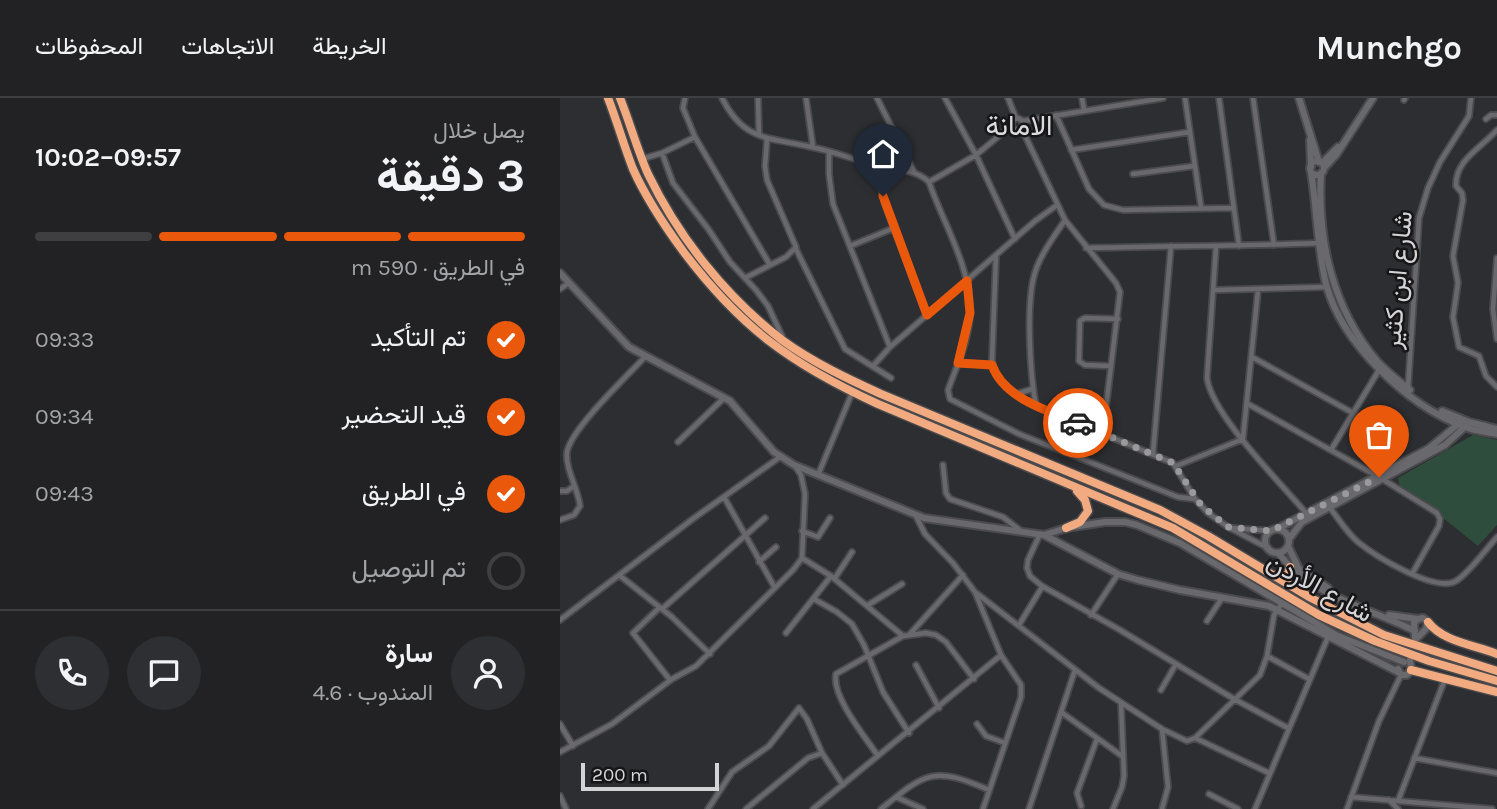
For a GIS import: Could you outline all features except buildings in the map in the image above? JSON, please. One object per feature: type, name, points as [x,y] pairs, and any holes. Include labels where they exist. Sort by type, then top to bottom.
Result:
[{"type":"highway","name":"شارع الأردن","points":[[608,98],[634,169],[669,232],[723,302],[751,329],[788,355],[831,382],[853,392],[1173,528],[1290,598],[1364,636],[1396,650],[1497,681]]},
{"type":"highway","name":"شارع الأردن","points":[[620,98],[642,159],[672,216],[710,270],[743,306],[783,340],[840,374],[881,394],[1152,506],[1340,614],[1384,635],[1497,671]]},
{"type":"highway","points":[[1066,528],[1080,522],[1088,511],[1085,500],[1075,488]]},
{"type":"highway","points":[[1273,576],[1288,575],[1290,567]]},
{"type":"highway","points":[[1428,622],[1446,636],[1497,654]]},
{"type":"highway","points":[[1410,670],[1497,692]]},
{"type":"street","points":[[685,98],[683,108],[695,137],[770,265]]},
{"type":"street","points":[[722,98],[736,121],[767,139],[813,147],[882,167],[915,173],[929,182],[967,281],[970,313],[958,363],[947,394],[950,400],[1059,450],[1178,497],[1195,499]]},
{"type":"street","points":[[758,98],[759,135]]},
{"type":"street","points":[[806,98],[813,147]]},
{"type":"street","points":[[877,98],[915,173]]},
{"type":"street","points":[[945,98],[976,155],[1015,239]]},
{"type":"street","points":[[1008,98],[1016,118],[1023,121],[1128,100],[1163,98]]},
{"type":"street","points":[[1082,98],[1084,110]]},
{"type":"street","points":[[1185,98],[1201,207]]},
{"type":"street","points":[[1219,98],[1239,246]]},
{"type":"street","points":[[1253,98],[1273,245]]},
{"type":"street","points":[[1299,98],[1322,167],[1321,200],[1325,245],[1331,280],[1339,300],[1366,348],[1407,391],[1476,430]]},
{"type":"street","points":[[1311,169],[1316,175],[1336,155],[1373,98]]},
{"type":"street","name":"شارع ابن كثير","points":[[1407,391],[1419,218],[1428,188],[1440,162],[1469,116],[1471,98]]},
{"type":"street","points":[[1056,115],[1089,189],[1104,205],[1123,210],[1233,208]]},
{"type":"street","points":[[1486,119],[1497,115]]},
{"type":"street","points":[[1013,128],[1012,121],[1016,118]]},
{"type":"street","points":[[1023,121],[1023,129],[1065,220],[1119,288],[1121,296],[1103,432]]},
{"type":"street","points":[[929,182],[976,155],[1013,128],[1023,129]]},
{"type":"street","points":[[1497,130],[1470,155],[1456,173],[1456,186],[1462,193],[1463,200],[1453,256],[1458,284],[1453,317],[1459,347],[1479,356],[1486,376],[1497,387]]},
{"type":"street","points":[[1071,150],[1189,132]]},
{"type":"street","points":[[1310,134],[1318,243],[1327,287],[1352,335],[1379,370],[1407,391],[1448,418],[1497,431]]},
{"type":"street","points":[[642,159],[662,153],[695,137]]},
{"type":"street","points":[[767,139],[767,180],[797,244],[796,249],[845,349],[891,378]]},
{"type":"street","points":[[662,153],[673,183],[730,262],[768,306],[783,340]]},
{"type":"street","points":[[829,153],[830,189],[890,347]]},
{"type":"street","points":[[1311,169],[1314,162],[1322,167]]},
{"type":"street","points":[[1133,174],[1194,166]]},
{"type":"street","points":[[882,167],[881,188],[927,315]]},
{"type":"street","points":[[873,366],[890,347],[1043,214],[1057,205]]},
{"type":"street","points":[[1036,406],[1032,389],[1034,277],[1036,268],[1065,220]]},
{"type":"street","points":[[850,246],[894,228]]},
{"type":"street","points":[[1086,248],[1318,243]]},
{"type":"street","points":[[1153,453],[1171,246]]},
{"type":"street","points":[[1216,247],[1208,385],[1217,405],[1243,439],[1306,513]]},
{"type":"street","points":[[746,278],[796,249]]},
{"type":"street","points":[[996,256],[992,365],[998,378],[1016,394],[1036,406],[1153,453],[1176,466],[1195,499],[1208,513],[1228,527],[1278,553],[1290,567],[1318,588],[1416,636]]},
{"type":"street","points":[[1497,258],[1493,309],[1497,338]]},
{"type":"street","points":[[560,273],[624,343],[644,358],[724,398],[736,407],[780,457],[794,465],[916,516],[946,523],[1042,534],[1118,573],[1180,590],[1280,606],[1338,636],[1407,660]]},
{"type":"street","points":[[560,289],[569,283]]},
{"type":"street","points":[[1215,290],[1327,287]]},
{"type":"street","points":[[1243,439],[1258,290]]},
{"type":"street","points":[[1111,366],[1085,365],[1079,361],[1079,323],[1084,318],[1118,319]]},
{"type":"street","points":[[1252,357],[1353,413]]},
{"type":"street","points":[[560,520],[577,513],[579,503],[567,454],[572,439],[644,358]]},
{"type":"street","points":[[958,363],[992,365]]},
{"type":"street","points":[[1331,450],[1379,370]]},
{"type":"street","points":[[1016,394],[1032,389]]},
{"type":"street","points":[[818,475],[853,392]]},
{"type":"street","points":[[678,442],[724,398]]},
{"type":"street","points":[[1248,404],[1382,478],[1437,513],[1439,526],[1412,573]]},
{"type":"street","points":[[1445,437],[1449,428],[1448,418]]},
{"type":"street","points":[[1268,548],[1265,541],[1274,530],[1382,478],[1464,423]]},
{"type":"street","points":[[1457,437],[1464,423]]},
{"type":"street","points":[[1278,553],[1302,522],[1457,437],[1476,430],[1497,431]]},
{"type":"street","points":[[1176,466],[1243,439]]},
{"type":"street","points":[[560,620],[780,457]]},
{"type":"street","points":[[560,752],[626,715],[670,681],[692,669],[710,654],[802,558],[804,487],[801,475],[794,465]]},
{"type":"street","points":[[943,465],[948,498],[994,513],[1011,521],[1021,531]]},
{"type":"street","points":[[560,492],[575,486]]},
{"type":"street","points":[[724,497],[775,588]]},
{"type":"street","points":[[1330,508],[1361,544],[1436,584],[1454,582],[1497,537]]},
{"type":"street","points":[[916,516],[925,534],[947,555],[975,592],[1002,655],[1016,675],[1022,691],[983,809]]},
{"type":"street","points":[[670,681],[633,633],[765,518]]},
{"type":"street","points":[[802,531],[818,537],[830,519]]},
{"type":"street","points":[[1288,728],[1042,586],[1030,576],[1027,568],[1042,534],[1105,522],[1138,525],[1180,543],[1328,637],[1399,673],[1407,675],[1410,670],[1407,660]]},
{"type":"street","points":[[1228,527],[1285,532],[1298,569],[1323,586],[1395,618],[1423,618],[1428,622],[1426,629],[1416,636]]},
{"type":"street","points":[[759,562],[776,547]]},
{"type":"street","points":[[786,633],[852,552]]},
{"type":"street","points":[[802,558],[833,577],[903,636]]},
{"type":"street","points":[[1091,615],[1118,573]]},
{"type":"street","points":[[619,575],[710,654]]},
{"type":"street","points":[[910,634],[962,575]]},
{"type":"street","points":[[868,605],[902,584]]},
{"type":"street","points":[[1019,625],[1042,586]]},
{"type":"street","points":[[975,592],[1121,703],[1182,740],[1191,741],[1260,675],[1267,656],[1274,615],[1280,606]]},
{"type":"street","points":[[1207,621],[1222,597]]},
{"type":"street","points":[[814,599],[847,618],[861,639],[883,692],[909,733]]},
{"type":"street","points":[[1416,636],[1415,623],[1418,619]]},
{"type":"street","points":[[878,756],[846,707],[835,679],[836,674],[903,636],[932,634],[942,639],[974,679]]},
{"type":"street","points":[[1255,809],[1328,637]]},
{"type":"street","points":[[813,809],[1002,655]]},
{"type":"street","points":[[1267,656],[1310,679]]},
{"type":"street","points":[[1347,809],[1400,665],[1407,660]]},
{"type":"street","points":[[1161,690],[1176,664]]},
{"type":"street","points":[[916,665],[939,708]]},
{"type":"street","points":[[1030,809],[1075,670]]},
{"type":"street","points":[[1398,801],[1446,678]]},
{"type":"street","points":[[1112,809],[1122,787],[1121,703]]},
{"type":"street","points":[[708,809],[732,772],[769,746],[799,708],[807,719],[822,753],[843,785]]},
{"type":"street","points":[[1061,711],[1123,756]]},
{"type":"street","points":[[560,724],[573,746]]},
{"type":"street","points":[[977,724],[986,736],[1005,743]]},
{"type":"street","points":[[1162,729],[1168,787],[1162,809]]},
{"type":"street","points":[[1195,738],[1269,773]]},
{"type":"street","points":[[1081,806],[1077,793],[1097,739]]},
{"type":"street","points":[[746,809],[807,758],[822,753]]},
{"type":"street","points":[[1414,758],[1497,773]]},
{"type":"street","points":[[881,809],[918,781],[940,774],[962,778],[989,790]]},
{"type":"street","points":[[1209,794],[1238,809]]},
{"type":"street","points":[[560,796],[566,809]]},
{"type":"street","points":[[896,797],[923,809]]},
{"type":"street","points":[[1351,797],[1492,809]]},
{"type":"street","points":[[1389,800],[1398,809]]},
{"type":"green space","points":[[1473,435],[1497,440],[1497,525],[1478,546],[1400,487],[1398,478]]},
{"type":"way so far","points":[[1078,423],[1173,463],[1195,499],[1208,513],[1228,527],[1271,531],[1379,477]]},
{"type":"district","name":"الامانة","points":[[1019,125]]},
{"type":"route","points":[[883,196],[927,315],[967,281],[970,313],[958,363],[992,365],[998,378],[1016,394],[1036,406],[1078,423]]}]
